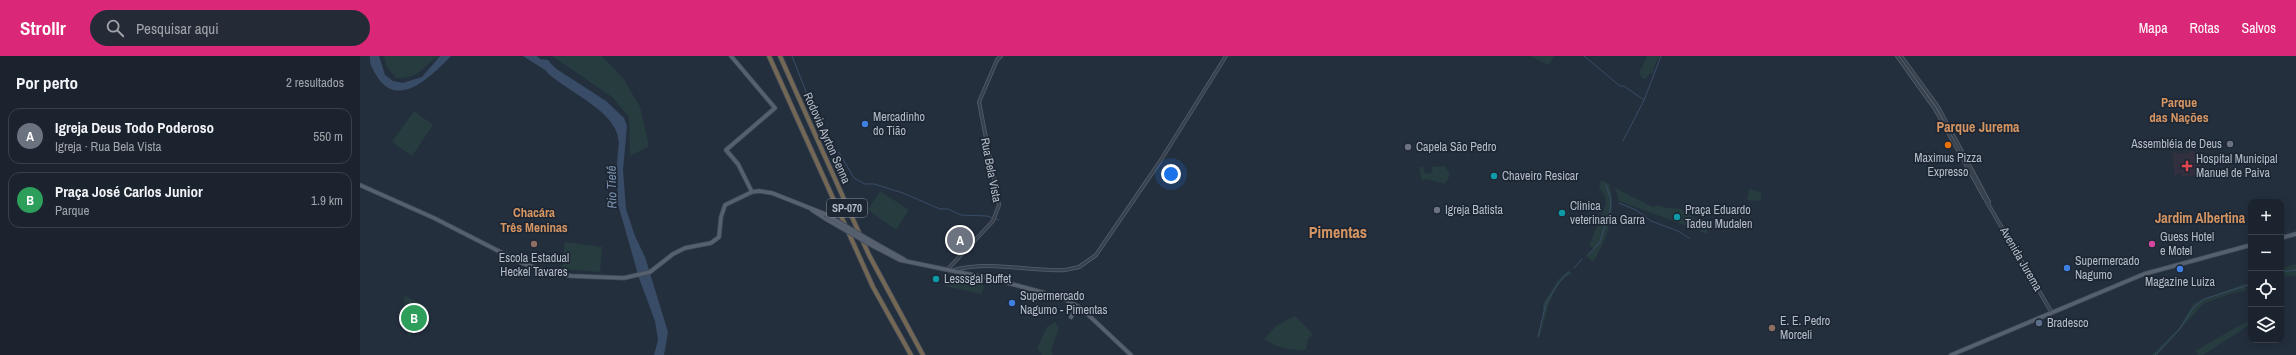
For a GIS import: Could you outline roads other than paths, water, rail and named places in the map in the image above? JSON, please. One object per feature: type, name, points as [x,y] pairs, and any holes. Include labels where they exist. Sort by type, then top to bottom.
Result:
[{"type":"highway","name":"Rodovia Ayrton Senna","points":[[769,56],[866,274],[911,355]]},
{"type":"highway","name":"Rodovia Ayrton Senna","points":[[780,56],[869,255],[923,355]]},
{"type":"main road","points":[[731,56],[775,108],[726,150],[738,164],[752,192]]},
{"type":"main road","points":[[360,185],[434,218],[515,260],[544,272],[572,276],[634,276],[650,272],[679,251],[716,240],[721,234],[721,216],[724,205],[752,192],[765,192],[825,214],[873,244]]},
{"type":"main road","points":[[807,208],[906,260],[1048,293],[1070,301],[1082,309],[1131,355]]},
{"type":"main road","points":[[2284,237],[2296,234]]},
{"type":"main road","points":[[1951,355],[2052,314],[2144,274],[2248,246]]},
{"type":"main road","points":[[1071,317],[1075,311],[1082,309]]},
{"type":"street","name":"Rua Bela Vista","points":[[947,270],[993,221],[997,211],[998,198],[979,102],[996,60],[1001,56]]},
{"type":"street","points":[[952,271],[969,266],[992,265],[1065,270],[1076,269],[1089,261],[1096,255],[1159,163],[1226,56]]},
{"type":"street","name":"Avenida Jurema","points":[[1897,56],[1935,109],[2052,314]]},
{"type":"street","name":"Avenida Jurema","points":[[1902,56],[1938,107],[1986,195],[1989,205]]},
{"type":"water","points":[[370,56],[379,56],[385,75],[393,81],[403,83],[422,77],[440,56],[451,56],[426,79],[406,90],[396,90],[387,87],[378,78],[371,65]]},
{"type":"water","name":"Rio Tietê","points":[[523,56],[537,56],[540,59],[548,60],[555,68],[606,101],[624,118],[627,126],[623,170],[626,209],[635,236],[645,257],[668,332],[664,355],[654,355],[658,340],[655,321],[639,278],[618,204],[617,164],[620,129],[607,112],[596,107],[594,101]]},
{"type":"waterway","points":[[792,56],[818,122],[833,148],[840,154],[854,178],[865,184],[874,184],[903,193],[940,209],[948,209],[961,215],[987,216],[999,220]]},
{"type":"waterway","points":[[1584,56],[1620,86],[1624,86],[1644,100]]},
{"type":"waterway","points":[[1623,141],[1644,100],[1661,56]]},
{"type":"waterway","name":"Rio Tietê","points":[[549,71],[603,110],[618,130],[621,141]]},
{"type":"waterway","points":[[1588,255],[1600,242],[1610,210],[1611,200],[1606,185]]},
{"type":"waterway","points":[[1619,203],[1636,210],[1651,221],[1678,231],[1689,238]]},
{"type":"waterway","points":[[1574,268],[1582,259]]},
{"type":"waterway","points":[[2284,272],[2296,270]]},
{"type":"waterway","points":[[1538,337],[1546,303],[1560,281],[1569,272]]},
{"type":"waterway","points":[[2155,355],[2179,330],[2193,308],[2204,299],[2248,285]]},
{"type":"place","name":"Mercadinho do Tião","points":[[865,124]]},
{"type":"place","name":"Assembléia de Deus","points":[[2230,144]]},
{"type":"place","name":"Maximus Pizza Expresso","points":[[1948,145]]},
{"type":"place","name":"Capela São Pedro","points":[[1408,147]]},
{"type":"place","name":"Hospital Municipal Manuel de Paiva","points":[[2187,166]]},
{"type":"place","name":"Chaveiro Resicar","points":[[1494,176]]},
{"type":"place","name":"Igreja Batista","points":[[1437,210]]},
{"type":"place","name":"Clinica veterinaria Garra","points":[[1562,213]]},
{"type":"place","name":"Praça Eduardo Tadeu Mudalen","points":[[1677,217]]},
{"type":"place","name":"Igreja Deus Todo Poderoso","points":[[960,240]]},
{"type":"place","name":"Escola Estadual Heckel Tavares","points":[[534,244]]},
{"type":"place","name":"Guess Hotel e Motel","points":[[2152,244]]},
{"type":"place","name":"Supermercado Nagumo","points":[[2067,268]]},
{"type":"place","name":"Magazine Luiza","points":[[2180,269]]},
{"type":"place","name":"Lesssgal Buffet","points":[[936,279]]},
{"type":"place","name":"Supermercado Nagumo - Pimentas","points":[[1012,303]]},
{"type":"place","name":"Praça José Carlos Junior","points":[[414,318]]},
{"type":"place","name":"Bradesco","points":[[2039,323]]},
{"type":"place","name":"E. E. Pedro Morceli","points":[[1772,328]]},
{"type":"district","name":"Parque das Nações","points":[[2179,110]]},
{"type":"district","name":"Parque Jurema","points":[[1978,127]]},
{"type":"district","name":"Jardim Albertina","points":[[2200,218]]},
{"type":"district","name":"Chacára Três Meninas","points":[[534,220]]},
{"type":"district","name":"Pimentas","points":[[1338,232]]}]
